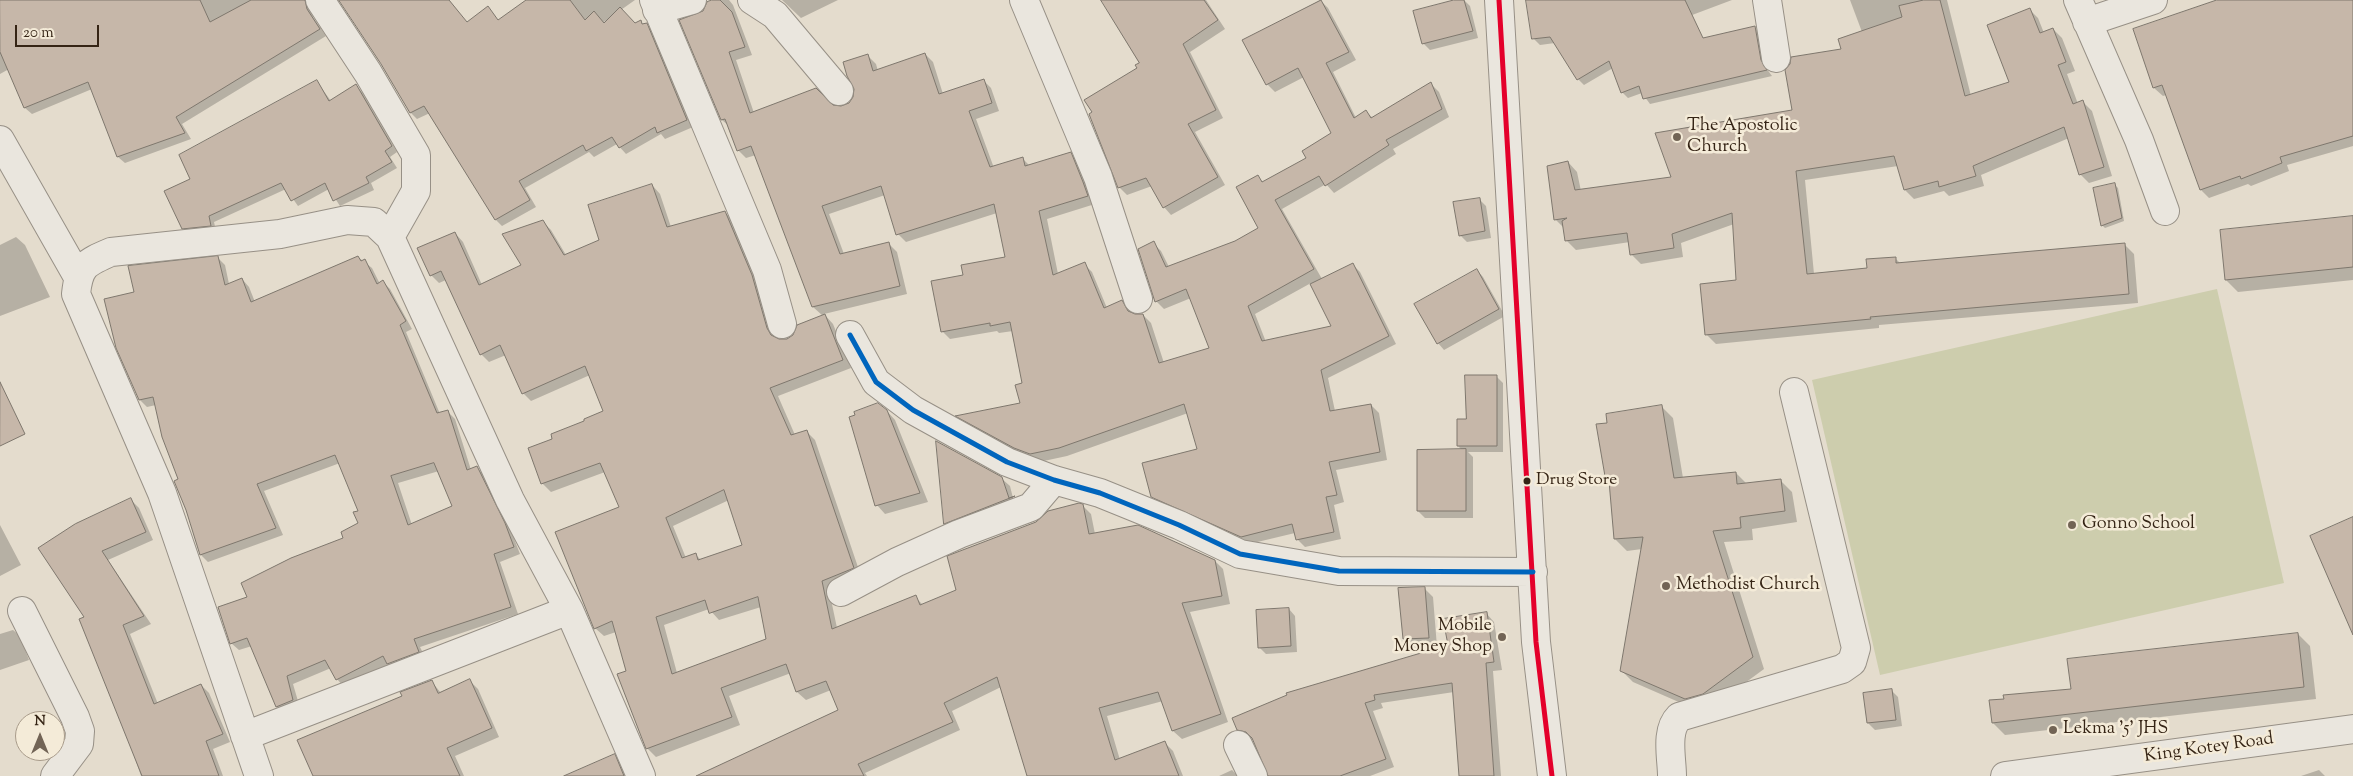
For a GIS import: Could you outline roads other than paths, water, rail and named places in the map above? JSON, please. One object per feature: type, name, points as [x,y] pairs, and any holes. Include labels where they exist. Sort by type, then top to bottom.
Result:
[{"type":"street","points":[[320,0],[368,72],[416,155],[416,191],[390,237]]},
{"type":"street","points":[[692,0],[656,5],[767,270],[782,324]]},
{"type":"street","points":[[752,0],[775,15],[839,91]]},
{"type":"street","points":[[1024,0],[1098,177],[1138,299]]},
{"type":"street","points":[[1499,0],[1536,642],[1552,776]]},
{"type":"street","points":[[1766,0],[1776,58]]},
{"type":"street","points":[[2153,0],[2083,11],[2139,140],[2165,211]]},
{"type":"street","points":[[0,140],[78,277]]},
{"type":"street","points":[[258,776],[162,493],[76,294],[78,277],[87,262],[111,252],[280,234],[346,220],[374,222],[390,237],[510,500],[569,610],[641,776]]},
{"type":"street","points":[[850,335],[876,382],[913,410],[1007,462],[1054,480],[1100,493],[1179,524],[1240,554],[1339,571],[1533,572]]},
{"type":"street","points":[[1672,776],[1671,730],[1673,723],[1679,717],[1842,669],[1852,662],[1856,648],[1794,392]]},
{"type":"street","points":[[841,592],[897,562],[960,534],[1031,507],[1054,480]]},
{"type":"street","points":[[245,736],[569,610]]},
{"type":"street","points":[[22,611],[75,717],[80,731],[79,744],[55,776]]},
{"type":"street","name":"King Kotey Road","points":[[2005,776],[2353,729]]},
{"type":"street","points":[[1238,745],[1253,776]]},
{"type":"place","name":"The Apostolic Church","points":[[1677,137]]},
{"type":"place","name":"Drug Store","points":[[1527,481]]},
{"type":"place","name":"Gonno School","points":[[2072,525]]},
{"type":"place","name":"Methodist Church","points":[[1666,586]]},
{"type":"place","name":"Mobile Money Shop","points":[[1502,637]]},
{"type":"place","name":"Lekma '5' JHS","points":[[2053,730]]}]
